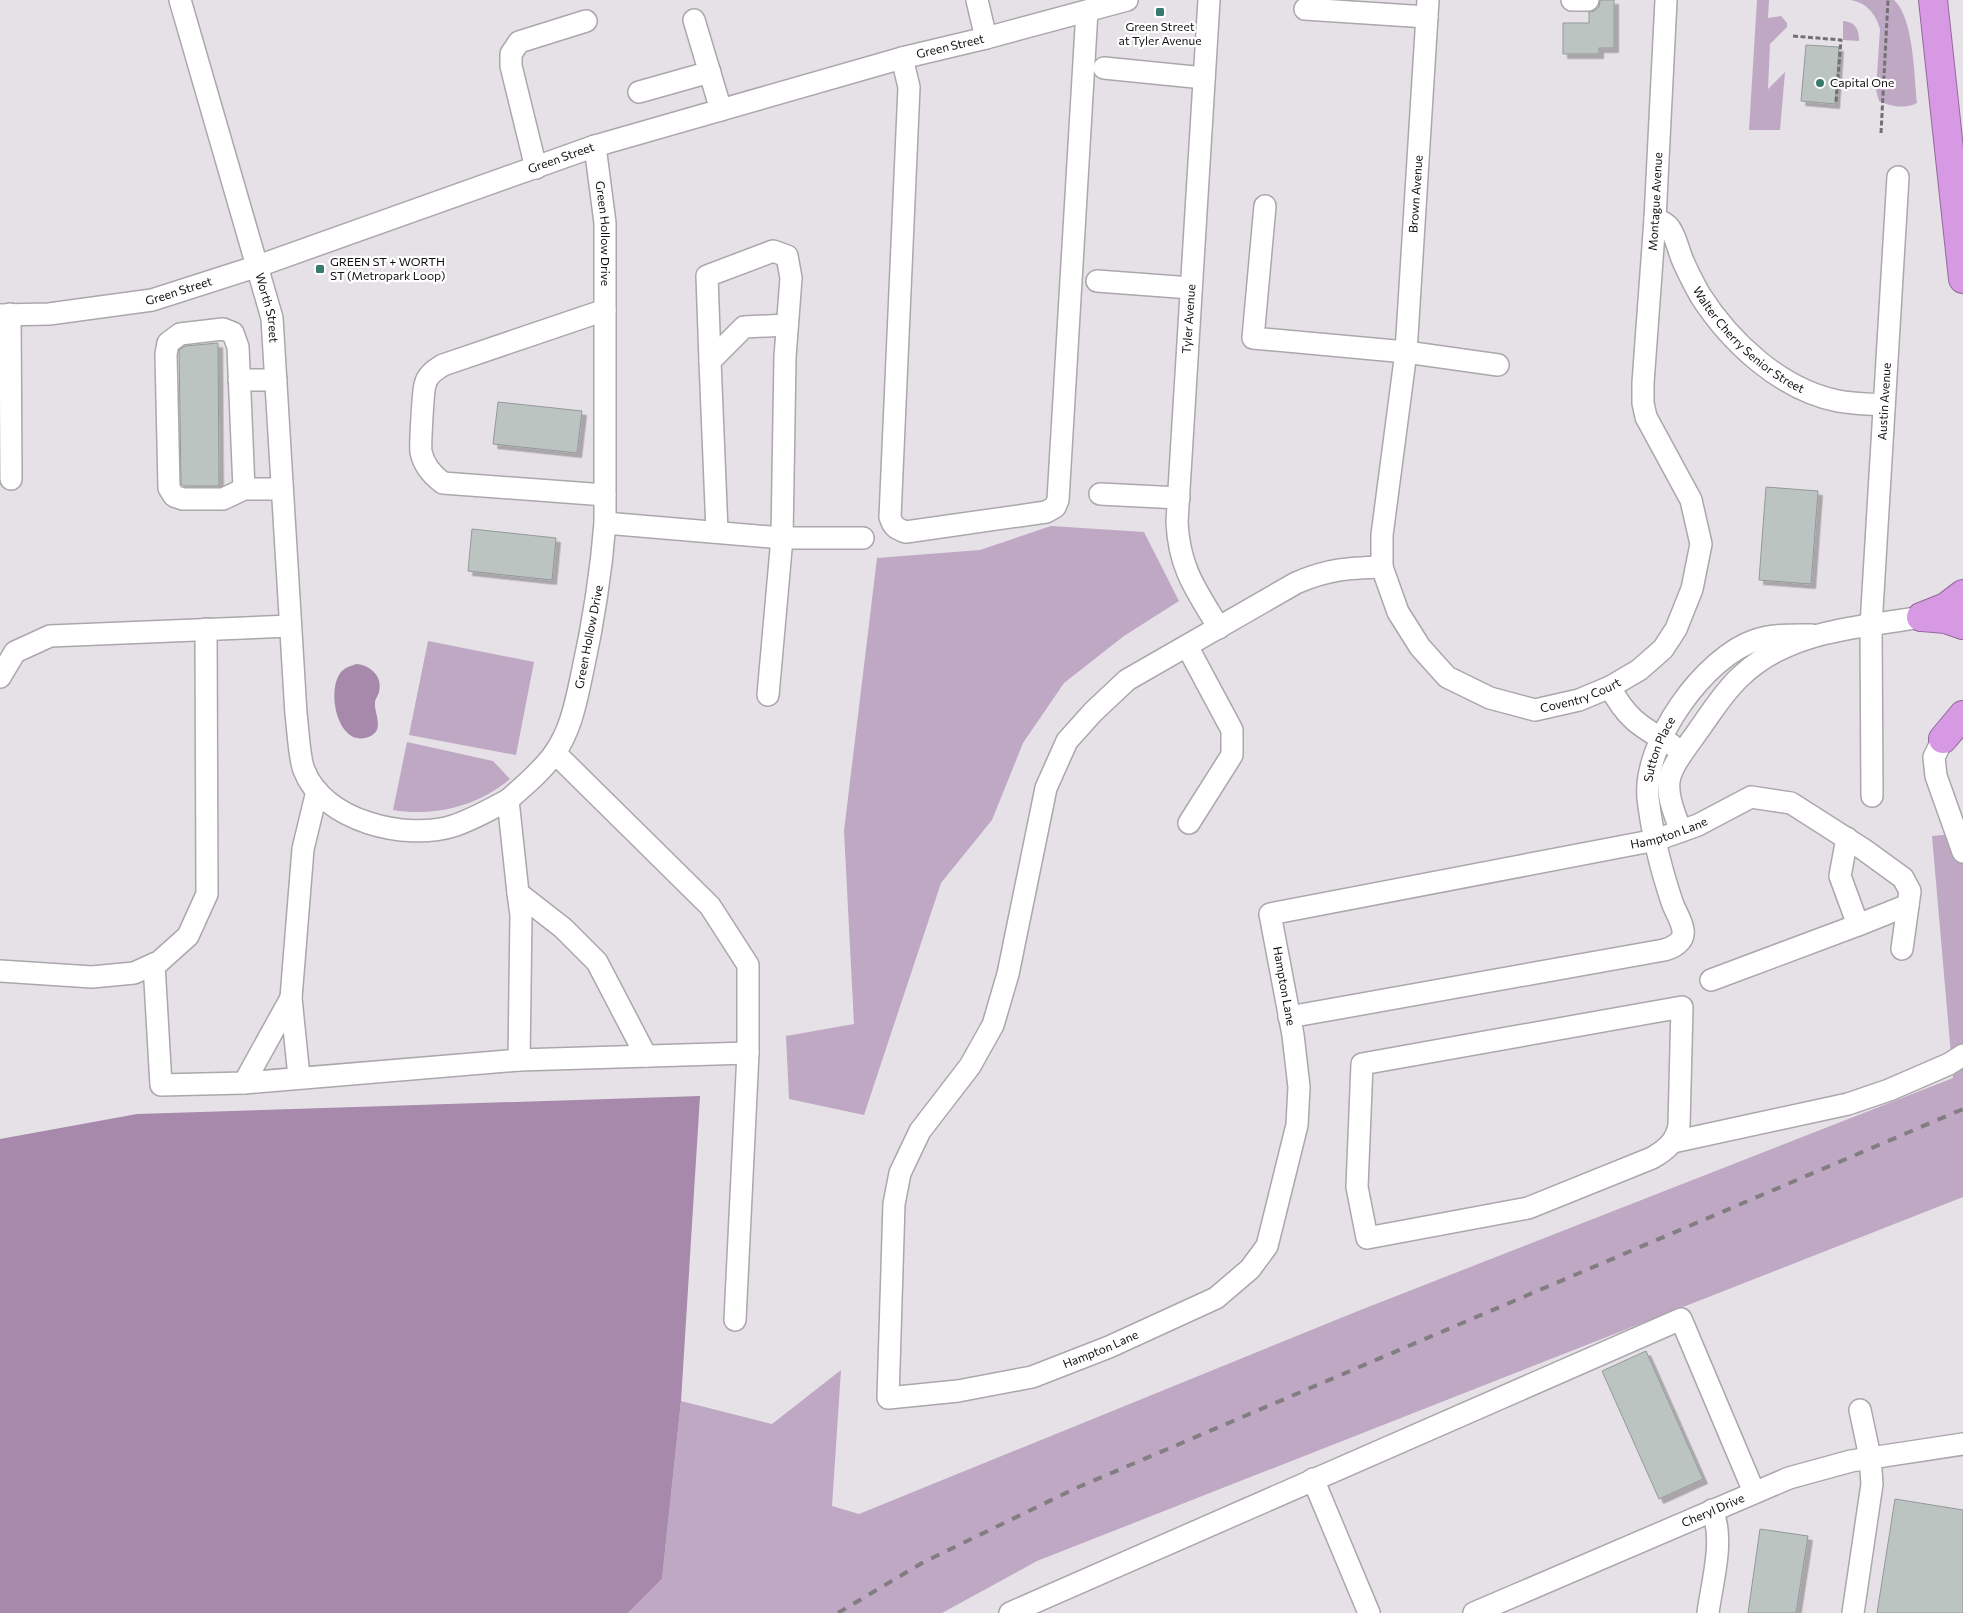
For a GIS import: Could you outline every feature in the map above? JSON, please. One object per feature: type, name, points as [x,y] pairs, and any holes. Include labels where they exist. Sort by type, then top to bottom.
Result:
[{"type":"highway","points":[[1933,0],[1963,279]]},
{"type":"highway","points":[[1921,617],[1946,607],[1963,594]]},
{"type":"highway","points":[[1921,617],[1946,619],[1963,625]]},
{"type":"highway","points":[[1953,735],[1963,715]]},
{"type":"street","name":"Worth Street","points":[[180,0],[272,318],[290,626]]},
{"type":"street","points":[[977,0],[986,38]]},
{"type":"street","name":"Green Street","points":[[5,315],[49,314],[152,300],[258,266],[595,146],[902,58],[986,38],[1126,0]]},
{"type":"street","name":"Tyler Avenue","points":[[1209,0],[1178,536],[1182,559],[1190,580],[1219,628]]},
{"type":"street","points":[[1572,0],[1588,0]]},
{"type":"street","name":"Montague Avenue","points":[[1643,403],[1666,0]]},
{"type":"street","points":[[1305,8],[1428,9]]},
{"type":"street","name":"Brown Avenue","points":[[1402,387],[1406,352],[1428,9]]},
{"type":"street","points":[[902,58],[909,87],[891,508],[892,525],[897,530],[906,532],[1046,512],[1055,507],[1058,500],[1087,11]]},
{"type":"street","points":[[694,20],[722,110]]},
{"type":"street","points":[[536,168],[511,66],[511,54],[519,42],[586,21]]},
{"type":"street","points":[[1104,68],[1204,78]]},
{"type":"street","points":[[639,92],[710,72]]},
{"type":"street","name":"Green Hollow Drive","points":[[317,791],[338,808],[372,824],[394,830],[418,832],[453,826],[508,800],[532,779],[555,753],[572,720],[602,568],[606,523],[605,223],[595,146]]},
{"type":"street","name":"Austin Avenue","points":[[1872,796],[1871,626],[1898,177]]},
{"type":"street","points":[[1264,206],[1253,338],[1406,352],[1498,365]]},
{"type":"street","name":"Walter Cherry Senior Street","points":[[1655,219],[1662,221],[1670,229],[1691,278],[1710,309],[1732,337],[1757,360],[1784,378],[1823,397],[1844,402],[1884,405]]},
{"type":"street","points":[[717,531],[707,276],[774,251],[786,256],[791,278],[785,356],[782,538],[768,695]]},
{"type":"street","points":[[1097,281],[1191,288]]},
{"type":"street","points":[[605,310],[443,365],[432,371],[425,384],[421,450],[426,465],[433,476],[443,484],[605,495]]},
{"type":"street","points":[[5,315],[11,479]]},
{"type":"street","points":[[710,361],[744,327],[787,325]]},
{"type":"street","points":[[244,489],[238,347],[233,333],[223,329],[180,334],[168,343],[166,354],[169,488],[174,496],[183,499],[223,499],[244,489],[282,489]]},
{"type":"street","points":[[239,380],[276,380]]},
{"type":"street","name":"Coventry Court","points":[[1402,387],[1382,535],[1382,567],[1398,612],[1420,647],[1446,678],[1490,698],[1534,710],[1579,700],[1625,679],[1651,661],[1672,636],[1692,589],[1701,544],[1691,500],[1656,438],[1646,417],[1643,403]]},
{"type":"street","points":[[1100,494],[1179,498]]},
{"type":"street","points":[[606,523],[782,538],[864,538]]},
{"type":"street","name":"Hampton Lane","points":[[1382,567],[1340,568],[1317,574],[1296,583],[1127,680],[1093,712],[1067,741],[1046,788],[1008,974],[993,1025],[970,1066],[920,1131],[900,1173],[894,1204],[888,1398],[958,1391],[1032,1377],[1109,1347],[1216,1298],[1250,1269],[1266,1246],[1297,1125],[1299,1087],[1289,1017],[1270,914],[1656,840],[1714,817],[1751,797],[1791,803],[1847,838],[1903,878],[1910,891],[1902,949]]},
{"type":"street","name":"Sutton Place","points":[[1289,1017],[1671,948],[1680,941],[1684,930],[1672,902],[1656,840],[1648,786],[1652,759],[1661,738],[1694,686],[1708,670],[1736,649],[1756,640],[1787,635],[1812,635],[1921,617]]},
{"type":"street","points":[[0,677],[15,652],[50,636],[290,626],[296,714],[304,770],[317,791],[303,849],[291,998],[299,1077]]},
{"type":"street","points":[[0,971],[92,977],[134,973],[159,962],[188,936],[207,894],[206,629]]},
{"type":"street","name":"Sutton Place","points":[[1681,831],[1670,802],[1668,785],[1673,769],[1684,752],[1729,689],[1748,670],[1768,656],[1812,635]]},
{"type":"street","points":[[1187,646],[1232,730],[1232,755],[1189,824]]},
{"type":"street","points":[[1708,670],[1729,689]]},
{"type":"street","points":[[1610,687],[1623,710],[1632,719],[1684,752]]},
{"type":"street","points":[[1953,735],[1934,757],[1936,776],[1963,852]]},
{"type":"street","points":[[555,753],[710,906],[748,965],[748,1052],[734,1320]]},
{"type":"street","points":[[508,800],[521,915],[519,1060]]},
{"type":"street","points":[[1847,838],[1840,876],[1858,925]]},
{"type":"street","points":[[518,893],[563,928],[597,962],[646,1056]]},
{"type":"street","points":[[1711,980],[1908,905]]},
{"type":"street","points":[[154,964],[161,1086],[244,1083],[519,1060],[748,1052]]},
{"type":"street","points":[[244,1083],[291,998]]},
{"type":"street","points":[[1673,1142],[1679,1125],[1682,1006],[1362,1064],[1357,1187],[1366,1238],[1528,1208],[1652,1158],[1673,1142],[1862,1100],[1949,1064],[1963,1055]]},
{"type":"street","points":[[1010,1613],[1681,1319],[1754,1492]]},
{"type":"street","points":[[1853,1613],[1872,1484],[1870,1457],[1860,1410]]},
{"type":"street","name":"Cheryl Drive","points":[[1474,1613],[1754,1492],[1805,1472],[1870,1457],[1963,1444]]},
{"type":"street","points":[[1314,1479],[1369,1613]]},
{"type":"street","points":[[1708,1613],[1718,1540],[1718,1525],[1712,1510]]},
{"type":"path","points":[[1881,133],[1888,0]]},
{"type":"path","points":[[1793,36],[1841,40],[1836,102]]},
{"type":"shaded area","points":[[1757,0],[1769,0],[1768,18],[1781,16],[1787,23],[1787,27],[1770,44],[1768,89],[1785,72],[1780,130],[1749,130]]},
{"type":"shaded area","points":[[1850,0],[1894,0],[1901,8],[1906,20],[1912,48],[1917,103],[1908,106],[1898,106],[1888,105],[1879,101],[1876,90],[1880,29],[1876,18],[1870,10],[1861,3]]},
{"type":"shaded area","points":[[1843,21],[1851,23],[1856,27],[1859,41],[1843,40]]},
{"type":"shaded area","points":[[1051,526],[1144,532],[1179,601],[1124,636],[1064,683],[1023,743],[992,820],[941,883],[864,1115],[789,1099],[786,1036],[854,1024],[844,831],[877,558],[980,550]]},
{"type":"shaded area","points":[[428,641],[534,662],[516,755],[409,735]]},
{"type":"shaded area","points":[[356,664],[374,672],[380,686],[375,700],[378,728],[372,736],[365,738],[355,737],[347,732],[341,724],[335,701],[337,679],[342,671]]},
{"type":"shaded area","points":[[407,742],[493,761],[510,779],[484,796],[470,803],[455,807],[424,812],[393,810]]},
{"type":"shaded area","points":[[1963,833],[1963,1197],[1037,1561],[942,1613],[628,1613],[662,1579],[681,1401],[772,1424],[841,1370],[832,1506],[859,1514],[1358,1311],[1953,1078],[1932,836]]},
{"type":"shaded area","points":[[700,1096],[681,1401],[662,1579],[628,1613],[0,1613],[0,1139],[137,1114]]},
{"type":"building","points":[[1600,0],[1614,0],[1614,48],[1599,48],[1599,54],[1563,54],[1563,23],[1589,23],[1589,12],[1599,7]]},
{"type":"building","name":"Capital One","points":[[1806,45],[1839,47],[1835,104],[1801,101]]},
{"type":"building","points":[[218,343],[219,486],[185,486],[181,484],[179,350],[185,346]]},
{"type":"building","points":[[498,402],[582,411],[577,453],[493,444]]},
{"type":"building","points":[[1766,487],[1818,491],[1811,584],[1759,580]]},
{"type":"building","points":[[472,529],[556,538],[552,580],[468,571]]},
{"type":"building","points":[[1646,1351],[1703,1479],[1659,1499],[1602,1371]]},
{"type":"building","points":[[1895,1499],[1963,1510],[1963,1613],[1877,1613]]},
{"type":"building","points":[[1760,1529],[1808,1536],[1796,1613],[1748,1613]]},
{"type":"railway","points":[[838,1613],[922,1563],[1074,1489],[1963,1109]]},
{"type":"place","name":"Green Street at Tyler Avenue","points":[[1160,12]]},
{"type":"place","name":"Capital One","points":[[1820,83]]},
{"type":"place","name":"GREEN ST + WORTH ST (Metropark Loop)","points":[[320,269]]}]
